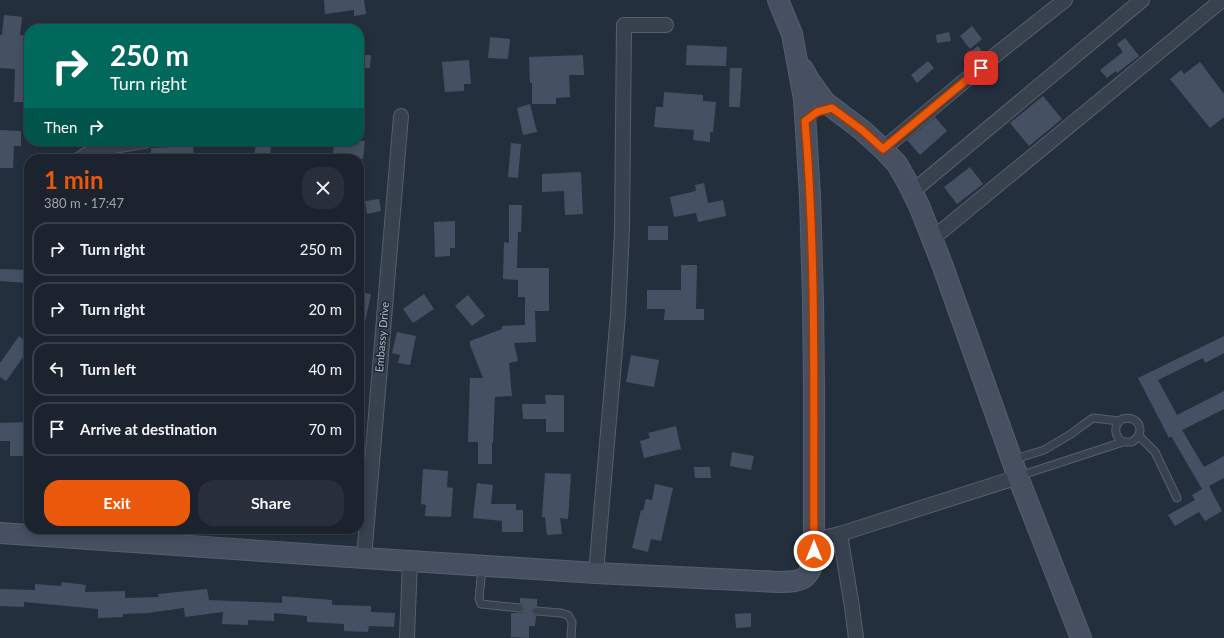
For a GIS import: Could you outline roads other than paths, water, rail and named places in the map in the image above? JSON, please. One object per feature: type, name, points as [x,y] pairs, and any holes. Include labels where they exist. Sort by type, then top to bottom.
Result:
[{"type":"street","points":[[67,534],[364,558],[596,572],[772,581],[796,581],[805,578],[814,562],[813,308],[810,196],[804,99],[792,34],[778,0]]},
{"type":"street","points":[[883,149],[1003,49],[1065,0]]},
{"type":"street","points":[[912,192],[1142,0]]},
{"type":"street","points":[[932,239],[1222,0]]},
{"type":"street","points":[[596,572],[619,299],[622,230],[624,25],[666,25]]},
{"type":"street","points":[[796,54],[808,80],[821,98],[862,130],[897,164],[920,208],[1015,468],[1081,638]]},
{"type":"street","points":[[805,121],[817,112],[832,108]]},
{"type":"street","name":"Embassy Drive","points":[[364,558],[401,116]]},
{"type":"street","points":[[88,154],[118,146]]},
{"type":"street","points":[[814,540],[840,534],[1015,468]]},
{"type":"street","points":[[0,533],[24,532]]},
{"type":"street","points":[[840,534],[856,638]]},
{"type":"street","points":[[407,638],[410,560]]},
{"type":"lane","points":[[1094,418],[1119,421],[1126,418],[1135,420],[1140,427],[1139,436],[1132,442],[1123,442],[1015,468],[1072,434],[1083,424],[1094,418]]},
{"type":"lane","points":[[1119,421],[1116,424],[1115,433],[1123,442]]},
{"type":"lane","points":[[1139,436],[1154,452],[1177,498]]},
{"type":"lane","points":[[482,565],[479,599],[481,604],[520,608]]},
{"type":"lane","points":[[536,611],[561,612],[568,615],[572,622],[571,638]]}]
